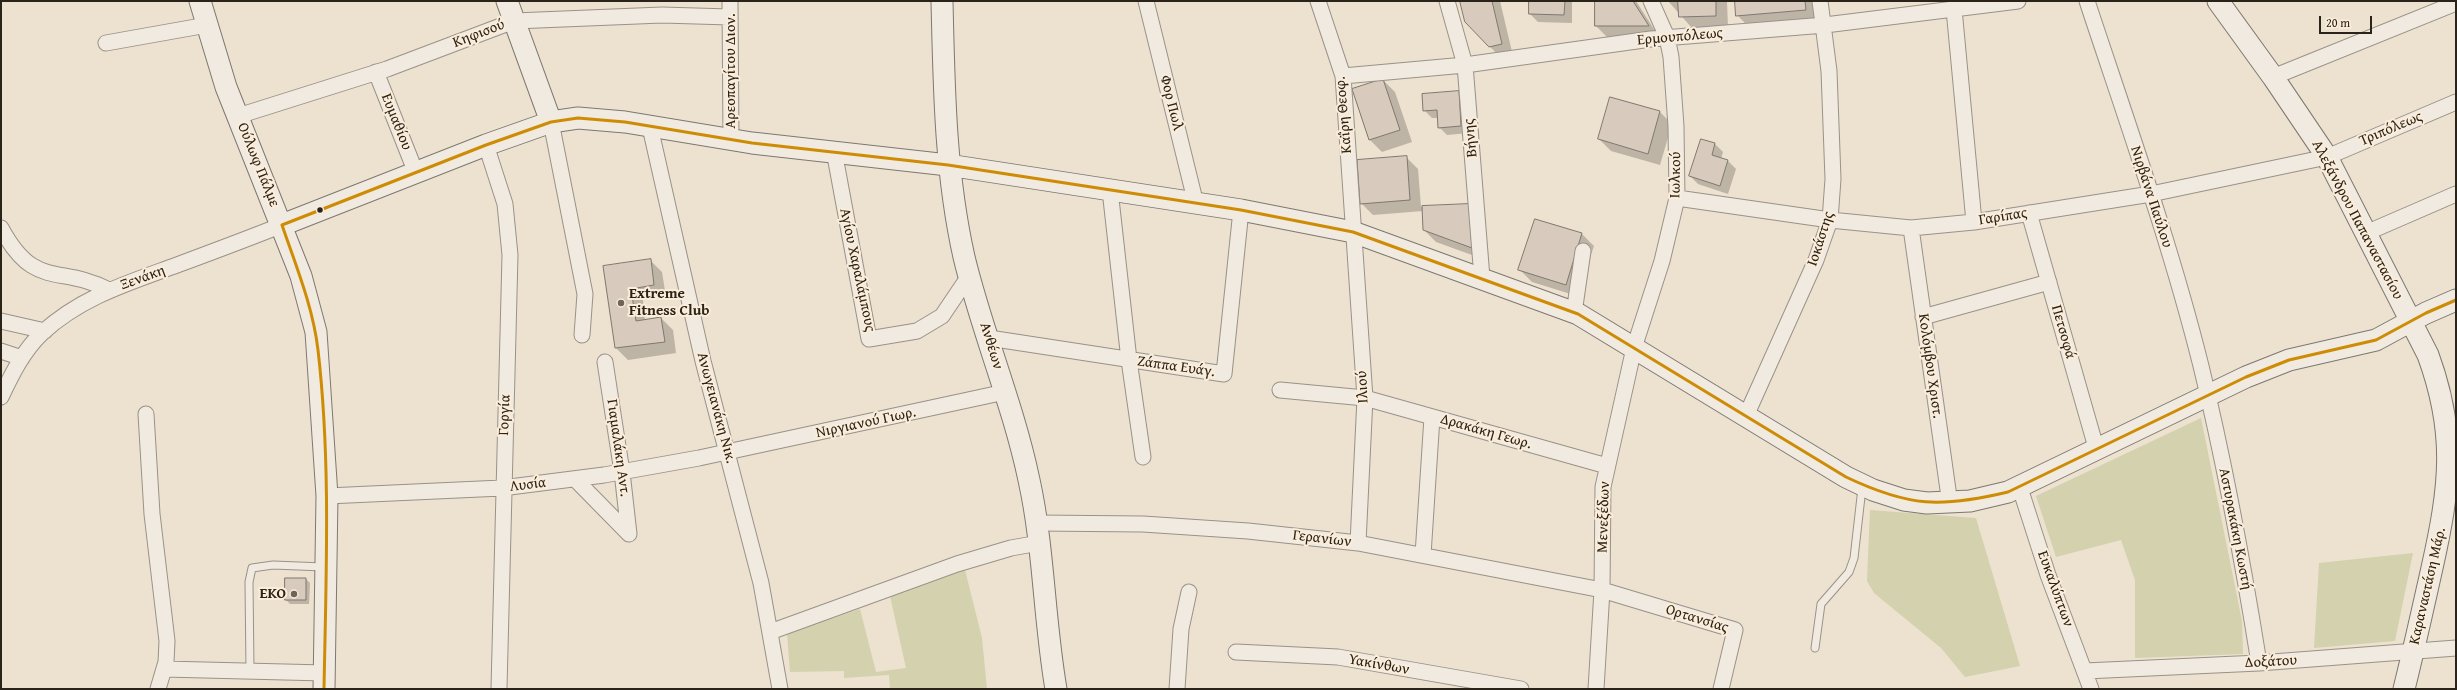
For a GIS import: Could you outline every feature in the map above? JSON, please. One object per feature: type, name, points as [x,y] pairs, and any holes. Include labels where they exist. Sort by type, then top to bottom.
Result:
[{"type":"street","name":"Ούλωφ Πάλμε","points":[[200,1],[226,87],[282,225],[306,292],[316,332],[327,496],[325,681]]},
{"type":"street","points":[[507,1],[551,122],[585,294],[582,336]]},
{"type":"street","name":"Αρεοπαγίτου Διον.","points":[[730,1],[731,140]]},
{"type":"street","name":"Ανθέων","points":[[942,1],[945,116],[948,165],[959,231],[970,276],[1024,455],[1038,533],[1042,590],[1056,689]]},
{"type":"street","name":"Φορ Πωλ","points":[[1146,1],[1196,204]]},
{"type":"street","name":"Καΐρη Θεοφ.","points":[[1318,1],[1343,76],[1353,232]]},
{"type":"street","name":"Βήνης","points":[[1447,1],[1465,65],[1482,278]]},
{"type":"street","name":"Ιωλκού","points":[[1634,348],[1662,261],[1677,198],[1674,79],[1667,37],[1651,1]]},
{"type":"street","name":"Ιοκάστης","points":[[1746,416],[1816,260],[1830,220],[1833,179],[1825,25],[1820,1]]},
{"type":"street","name":"Ερμουπόλεως","points":[[1343,76],[1465,65],[1667,37],[1825,25],[2018,1]]},
{"type":"street","name":"Νιρβάνα Παύλου","points":[[2087,1],[2150,194],[2182,298],[2207,395]]},
{"type":"street","name":"Αλεξάνδρου Παπαναστασίου","points":[[2218,1],[2273,77],[2327,157],[2410,322]]},
{"type":"street","points":[[2273,77],[2456,3]]},
{"type":"street","points":[[1954,9],[1974,222]]},
{"type":"street","name":"Κηφισού","points":[[238,116],[376,72],[514,21],[662,15],[730,17]]},
{"type":"street","points":[[106,43],[207,25]]},
{"type":"street","name":"Ευμαθίου","points":[[376,72],[416,172]]},
{"type":"street","name":"Τριπόλεως","points":[[2327,157],[2456,102]]},
{"type":"street","points":[[282,225],[486,145],[551,122],[578,118],[605,119],[731,140],[948,165],[1241,210],[1353,232],[1574,312],[1607,330],[1634,348],[1862,485],[1904,500],[1950,504],[1992,497],[2020,488],[2207,395],[2289,360],[2376,340],[2441,305],[2456,300]]},
{"type":"street","name":"Ανωγειανάκη Νικ.","points":[[650,127],[703,361],[761,583],[780,689]]},
{"type":"street","name":"Γοργία","points":[[486,145],[505,204],[510,243],[502,488],[498,689]]},
{"type":"street","name":"Αγίου Χαραλάμπους","points":[[834,151],[869,339],[917,331],[942,316],[970,276]]},
{"type":"street","name":"Γαρίπας","points":[[1677,198],[1830,220],[1911,228],[1974,222],[2150,194],[2327,157]]},
{"type":"street","points":[[1110,190],[1129,360],[1143,457]]},
{"type":"street","points":[[2366,233],[2456,194]]},
{"type":"street","name":"Ζάππα Ευάγ.","points":[[989,338],[1224,374],[1241,210]]},
{"type":"street","name":"Πετσοφά","points":[[2029,213],[2097,451]]},
{"type":"street","name":"Ξενάκη","points":[[1,397],[22,358],[45,331],[65,314],[109,290],[282,225]]},
{"type":"street","points":[[1,228],[15,251],[29,265],[45,273],[88,282],[109,290]]},
{"type":"street","name":"Κολόμβου Χριστ.","points":[[1911,228],[1950,504]]},
{"type":"street","name":"Ιλιού","points":[[1353,232],[1365,398],[1358,543]]},
{"type":"street","points":[[1574,312],[1582,251]]},
{"type":"street","points":[[1924,317],[2049,282]]},
{"type":"street","points":[[1,322],[45,331]]},
{"type":"street","name":"Καραναστάση Μάρ.","points":[[2404,689],[2445,511],[2454,464],[2451,432],[2443,389],[2410,322]]},
{"type":"street","name":"Μενεξέδων","points":[[1596,689],[1602,590],[1603,486],[1634,348]]},
{"type":"street","points":[[1,351],[22,358]]},
{"type":"street","name":"Γιαμαλάκη Αντ.","points":[[575,479],[629,534],[622,472],[605,362]]},
{"type":"street","name":"Δρακάκη Γεωρ.","points":[[1280,390],[1365,398],[1607,466]]},
{"type":"street","name":"Νιργιανού Γιωρ.","points":[[727,452],[1005,392]]},
{"type":"street","name":"Αστυρακάκη Κωστή","points":[[2207,395],[2237,536],[2259,663]]},
{"type":"street","points":[[146,414],[152,508],[166,627],[167,654],[158,689]]},
{"type":"street","points":[[1423,555],[1432,417]]},
{"type":"street","name":"Λυσία","points":[[327,496],[502,488],[622,472],[727,452]]},
{"type":"street","name":"Ευκαλύπτων","points":[[2020,488],[2048,575],[2091,689]]},
{"type":"street","name":"Γερανίων","points":[[770,632],[957,564],[1011,548],[1038,533],[1143,524],[1248,531],[1358,543],[1602,590]]},
{"type":"street","name":"Ορτανσίας","points":[[1602,590],[1735,630],[1721,689]]},
{"type":"street","points":[[1177,689],[1179,650],[1189,592]]},
{"type":"street","name":"Δοξάτου","points":[[2085,671],[2259,663],[2456,648]]},
{"type":"street","name":"Υακίνθων","points":[[1236,652],[1338,657],[1522,689]]},
{"type":"street","points":[[164,669],[250,671],[325,681]]},
{"type":"lane","points":[[1815,648],[1821,604],[1849,572],[1854,558],[1862,485]]},
{"type":"lane","points":[[250,671],[249,582],[252,568],[272,565],[326,567]]},
{"type":"shaded area","points":[[2201,418],[2242,621],[2243,654],[2135,658],[2135,580],[2121,540],[2056,557],[2036,496]]},
{"type":"shaded area","points":[[1870,510],[1976,518],[2020,666],[1965,677],[1941,648],[1874,593],[1867,581]]},
{"type":"shaded area","points":[[2413,553],[2395,641],[2314,648],[2319,563]]},
{"type":"shaded area","points":[[965,570],[982,638],[987,689],[890,689],[889,675],[844,678],[844,671],[790,672],[787,633],[860,609],[876,672],[906,668],[890,596]]},
{"type":"building","points":[[1460,1],[1492,1],[1502,44],[1489,47],[1465,22]]},
{"type":"building","points":[[1529,1],[1565,1],[1564,15],[1529,14]]},
{"type":"building","points":[[1595,1],[1633,1],[1649,26],[1595,26]]},
{"type":"building","points":[[1678,1],[1716,1],[1716,16],[1679,17]]},
{"type":"building","points":[[1735,1],[1805,1],[1806,10],[1736,16]]},
{"type":"building","points":[[1383,79],[1400,130],[1369,140],[1352,89]]},
{"type":"building","points":[[1459,91],[1461,126],[1438,128],[1437,110],[1423,111],[1422,94]]},
{"type":"building","points":[[1610,97],[1660,111],[1648,154],[1598,139]]},
{"type":"building","points":[[1701,139],[1715,143],[1712,155],[1728,160],[1720,186],[1689,176]]},
{"type":"building","points":[[1407,156],[1410,200],[1360,204],[1357,160]]},
{"type":"building","points":[[1469,204],[1472,248],[1423,230],[1422,206]]},
{"type":"building","points":[[1535,219],[1582,233],[1566,285],[1518,270]]},
{"type":"building","name":"Extreme Fitness Club","points":[[651,259],[654,285],[631,289],[636,321],[661,317],[665,342],[615,348],[603,266]]},
{"type":"building","points":[[285,578],[306,578],[306,600],[285,600]]},
{"type":"transit line","points":[[282,225],[486,145],[551,122],[578,118],[625,122],[752,143],[948,165],[1241,210],[1353,232],[1578,314],[1846,477],[1888,494],[1926,502],[1963,501],[2008,492],[2246,377],[2289,360],[2376,340],[2426,313],[2456,300]]},
{"type":"transit line","points":[[282,225],[308,302],[316,334],[322,392],[325,434],[327,519],[324,689]]},
{"type":"place","name":"Extreme Fitness Club","points":[[621,303]]},
{"type":"place","name":"EKO","points":[[294,594]]}]
